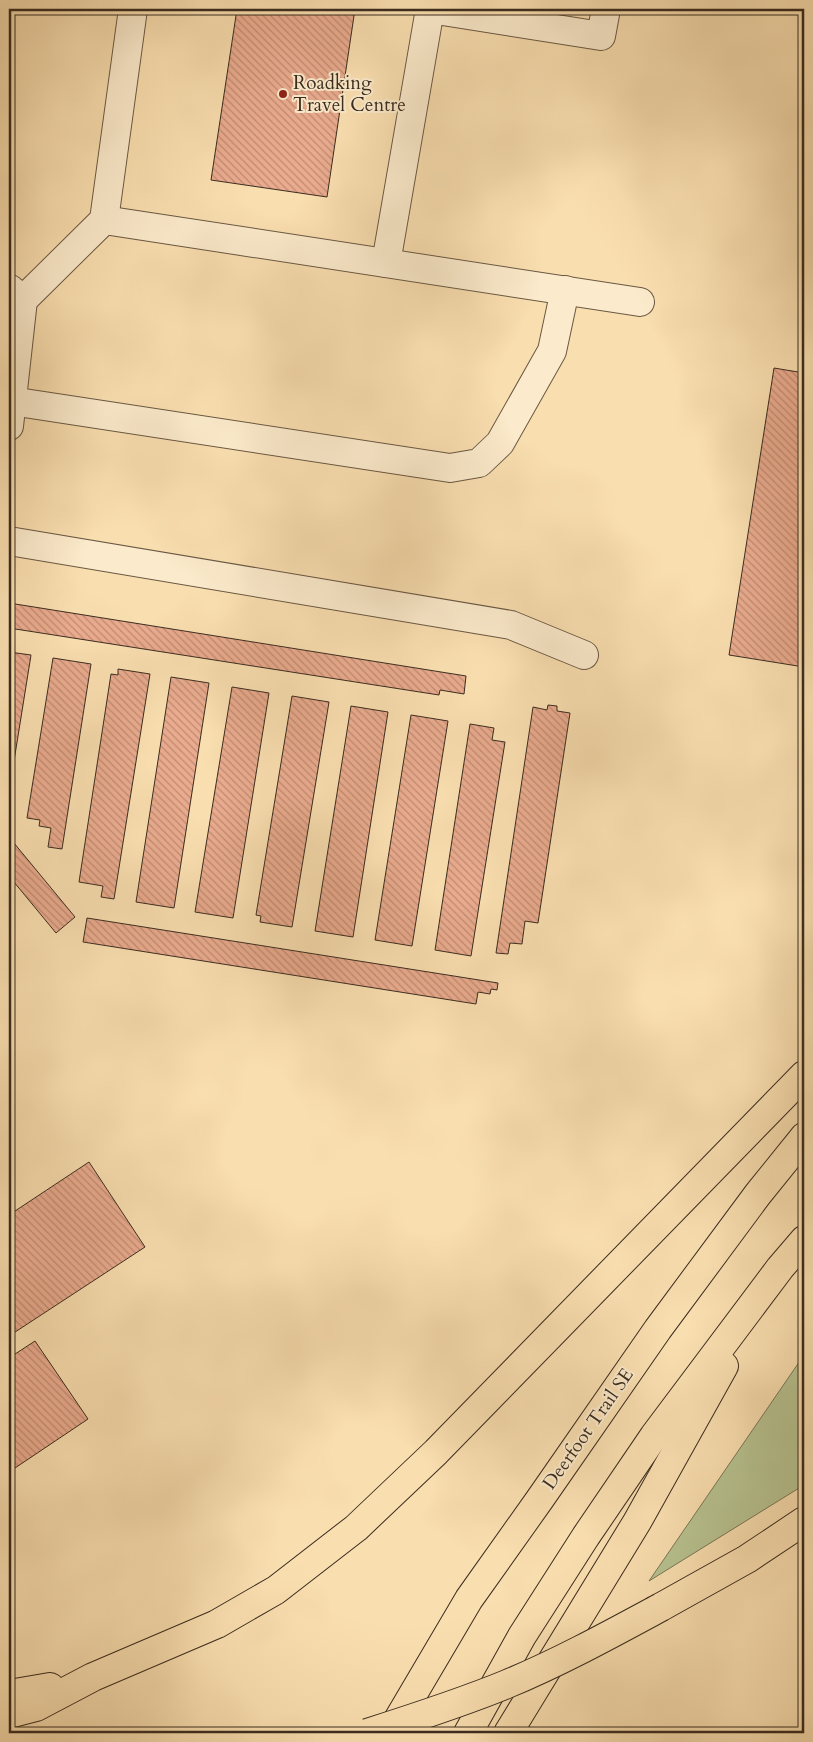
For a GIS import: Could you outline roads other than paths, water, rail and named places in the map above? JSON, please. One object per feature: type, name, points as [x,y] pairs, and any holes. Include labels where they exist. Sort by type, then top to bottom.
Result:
[{"type":"highway","points":[[9,1714],[36,1708],[93,1677],[217,1624],[276,1590],[356,1528],[436,1452],[804,1075]]},
{"type":"highway","name":"Deerfoot Trail SE","points":[[390,1733],[469,1598],[658,1329],[758,1194],[804,1137]]},
{"type":"highway","points":[[468,1733],[522,1636],[586,1536],[654,1436],[780,1268],[804,1240]]},
{"type":"highway","points":[[508,1733],[637,1522],[780,1268]]},
{"type":"highway","points":[[367,1733],[452,1705],[509,1683],[605,1637],[747,1559],[804,1521]]},
{"type":"highway","points":[[9,1694],[93,1677]]},
{"type":"lane","points":[[133,9],[104,220],[16,294],[10,413],[450,468],[479,463],[500,443],[552,352],[565,290]]},
{"type":"lane","points":[[386,263],[430,9],[601,36],[606,9]]},
{"type":"lane","points":[[104,220],[640,302]]},
{"type":"lane","points":[[9,541],[510,625],[584,655]]},
{"type":"place","name":"Roadking Travel Centre","points":[[283,94]]}]
